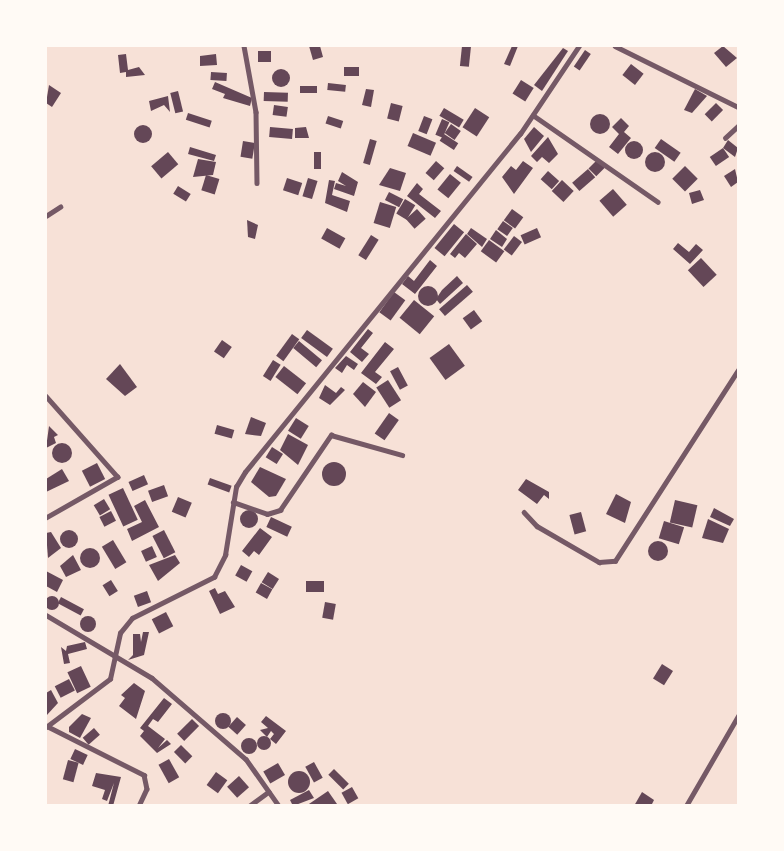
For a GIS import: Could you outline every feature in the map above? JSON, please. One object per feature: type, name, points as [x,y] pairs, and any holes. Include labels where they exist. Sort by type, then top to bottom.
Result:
[{"type":"street","points":[[244,46],[256,112],[257,183]]},
{"type":"street","points":[[139,806],[147,789],[144,775],[46,727],[100,690],[114,672],[120,633],[132,618],[214,577],[225,555],[233,502],[245,472],[533,116],[579,46]]},
{"type":"street","points":[[615,46],[738,107]]},
{"type":"street","points":[[533,116],[658,202]]},
{"type":"street","points":[[725,138],[738,126]]},
{"type":"street","points":[[46,216],[60,207]]},
{"type":"street","points":[[524,512],[537,526],[599,562],[615,561],[738,370]]},
{"type":"street","points":[[46,396],[118,477],[46,518]]},
{"type":"street","points":[[233,502],[267,514],[280,510],[331,435],[402,455]]},
{"type":"street","points":[[46,615],[152,678],[246,758],[279,806]]},
{"type":"street","points":[[686,806],[738,716]]},
{"type":"street","points":[[249,806],[268,792]]},
{"type":"building","points":[[309,46],[320,46],[323,57],[313,60]]},
{"type":"building","points":[[462,46],[471,47],[469,67],[460,66]]},
{"type":"building","points":[[512,46],[518,46],[510,66],[504,64]]},
{"type":"building","points":[[723,46],[737,58],[726,67],[714,53]]},
{"type":"building","points":[[563,48],[568,51],[542,91],[534,85]]},
{"type":"building","points":[[585,50],[591,54],[580,70],[574,67]]},
{"type":"building","points":[[258,51],[271,51],[271,62],[258,62]]},
{"type":"building","points":[[126,54],[128,70],[139,67],[145,75],[126,77],[126,72],[120,73],[118,55]]},
{"type":"building","points":[[216,54],[217,65],[200,66],[200,56]]},
{"type":"building","points":[[631,64],[644,74],[635,85],[622,75]]},
{"type":"building","points":[[344,67],[359,67],[359,76],[344,76]]},
{"type":"building","points":[[281,69],[287,72],[290,78],[287,84],[281,87],[275,84],[272,78],[275,72]]},
{"type":"building","points":[[211,72],[227,73],[226,81],[210,80]]},
{"type":"building","points":[[521,80],[534,88],[525,102],[513,94]]},
{"type":"building","points":[[215,82],[252,98],[250,106],[223,98],[225,94],[212,89]]},
{"type":"building","points":[[328,83],[346,85],[345,92],[327,90]]},
{"type":"building","points":[[49,85],[61,93],[52,107],[46,103]]},
{"type":"building","points":[[300,86],[317,86],[317,93],[300,93]]},
{"type":"building","points":[[366,89],[374,90],[371,107],[362,105]]},
{"type":"building","points":[[695,89],[707,96],[692,113],[684,110]]},
{"type":"building","points":[[178,91],[183,111],[175,113],[170,93]]},
{"type":"building","points":[[264,92],[288,93],[288,102],[264,101]]},
{"type":"building","points":[[168,96],[170,112],[164,105],[151,111],[149,101]]},
{"type":"building","points":[[391,103],[403,106],[399,121],[387,119]]},
{"type":"building","points":[[716,103],[723,110],[712,121],[705,114]]},
{"type":"building","points":[[274,105],[288,107],[286,117],[273,115]]},
{"type":"building","points":[[444,108],[464,120],[459,128],[439,116]]},
{"type":"building","points":[[475,108],[489,117],[477,137],[462,127]]},
{"type":"building","points":[[188,113],[212,121],[210,127],[186,120]]},
{"type":"building","points":[[600,114],[607,117],[610,124],[607,131],[600,134],[593,131],[590,124],[593,117]]},
{"type":"building","points":[[328,116],[343,121],[341,129],[326,124]]},
{"type":"building","points":[[424,116],[432,119],[427,134],[418,131]]},
{"type":"building","points":[[621,118],[629,126],[624,132],[631,138],[618,154],[609,147],[619,134],[612,127]]},
{"type":"building","points":[[442,119],[449,122],[443,138],[435,135]]},
{"type":"building","points":[[451,124],[461,131],[455,140],[445,133]]},
{"type":"building","points":[[143,125],[149,128],[152,134],[149,140],[143,143],[137,140],[134,134],[137,128]]},
{"type":"building","points":[[270,127],[293,129],[292,139],[269,137]]},
{"type":"building","points":[[306,127],[309,138],[295,138],[295,128]]},
{"type":"building","points":[[534,127],[544,136],[531,152],[524,139]]},
{"type":"building","points":[[413,133],[436,143],[431,156],[408,146]]},
{"type":"building","points":[[444,134],[458,143],[454,150],[440,141]]},
{"type":"building","points":[[548,137],[558,154],[549,163],[542,157],[537,162],[531,156]]},
{"type":"building","points":[[370,139],[377,141],[370,165],[363,163]]},
{"type":"building","points":[[661,139],[681,153],[674,162],[655,148]]},
{"type":"building","points":[[728,140],[738,148],[735,157],[723,148]]},
{"type":"building","points":[[243,141],[255,143],[252,159],[240,157]]},
{"type":"building","points":[[634,141],[640,144],[643,150],[640,156],[634,159],[628,156],[625,150],[628,144]]},
{"type":"building","points":[[190,147],[216,155],[214,161],[188,154]]},
{"type":"building","points":[[723,148],[729,157],[716,166],[710,157]]},
{"type":"building","points":[[168,152],[178,164],[161,178],[151,166]]},
{"type":"building","points":[[314,152],[321,152],[321,169],[314,169]]},
{"type":"building","points":[[655,152],[662,155],[665,162],[662,169],[655,172],[648,169],[645,162],[648,155]]},
{"type":"building","points":[[198,159],[216,162],[213,175],[193,177]]},
{"type":"building","points":[[597,160],[605,168],[596,176],[589,168]]},
{"type":"building","points":[[436,161],[444,168],[434,180],[426,173]]},
{"type":"building","points":[[523,161],[533,168],[514,194],[502,177],[511,166],[516,170]]},
{"type":"building","points":[[457,166],[473,177],[469,182],[454,171]]},
{"type":"building","points":[[685,166],[698,179],[685,191],[672,179]]},
{"type":"building","points":[[390,168],[406,173],[400,191],[379,185]]},
{"type":"building","points":[[588,169],[595,177],[579,191],[572,183]]},
{"type":"building","points":[[735,169],[738,182],[731,187],[724,176]]},
{"type":"building","points":[[548,171],[559,181],[552,189],[541,179]]},
{"type":"building","points":[[342,172],[358,182],[354,196],[334,189],[336,183],[346,186],[338,181]]},
{"type":"building","points":[[450,174],[461,183],[448,198],[437,190]]},
{"type":"building","points":[[206,175],[219,179],[215,194],[201,190]]},
{"type":"building","points":[[287,178],[302,183],[298,195],[283,190]]},
{"type":"building","points":[[308,178],[318,181],[312,199],[302,196]]},
{"type":"building","points":[[329,180],[335,181],[332,195],[350,201],[347,212],[325,203]]},
{"type":"building","points":[[562,180],[574,191],[563,202],[552,191]]},
{"type":"building","points":[[417,183],[423,189],[419,194],[441,211],[435,218],[407,196]]},
{"type":"building","points":[[178,186],[191,194],[186,202],[173,194]]},
{"type":"building","points":[[613,189],[627,205],[613,217],[599,201]]},
{"type":"building","points":[[700,190],[704,200],[692,204],[689,193]]},
{"type":"building","points":[[389,192],[403,199],[399,207],[385,200]]},
{"type":"building","points":[[405,199],[415,205],[407,220],[396,214]]},
{"type":"building","points":[[380,202],[396,207],[390,228],[374,223]]},
{"type":"building","points":[[417,209],[426,219],[415,229],[406,219]]},
{"type":"building","points":[[512,209],[523,217],[515,229],[504,220]]},
{"type":"building","points":[[247,220],[258,225],[255,239],[248,237]]},
{"type":"building","points":[[503,221],[513,228],[507,236],[497,229]]},
{"type":"building","points":[[454,224],[464,232],[445,256],[434,248]]},
{"type":"building","points":[[327,228],[345,238],[340,249],[321,238]]},
{"type":"building","points":[[471,228],[487,239],[482,247],[467,234]]},
{"type":"building","points":[[537,228],[541,237],[525,244],[521,235]]},
{"type":"building","points":[[496,230],[507,239],[502,247],[490,239]]},
{"type":"building","points":[[466,234],[477,244],[465,258],[459,253],[455,258],[450,254]]},
{"type":"building","points":[[371,235],[379,240],[366,260],[358,255]]},
{"type":"building","points":[[514,236],[522,242],[512,256],[504,250]]},
{"type":"building","points":[[489,240],[504,251],[496,262],[481,251]]},
{"type":"building","points":[[678,243],[689,252],[696,244],[703,250],[690,264],[673,249]]},
{"type":"building","points":[[701,258],[717,275],[704,287],[688,270]]},
{"type":"building","points":[[430,260],[437,266],[415,294],[402,284],[408,276],[414,281]]},
{"type":"building","points":[[457,276],[463,283],[440,304],[436,299]]},
{"type":"building","points":[[467,285],[473,292],[445,316],[439,309]]},
{"type":"building","points":[[428,286],[435,289],[438,296],[435,303],[428,306],[421,303],[418,296],[421,289]]},
{"type":"building","points":[[394,292],[405,300],[391,320],[379,312]]},
{"type":"building","points":[[414,300],[434,316],[420,334],[400,318]]},
{"type":"building","points":[[474,310],[482,321],[471,330],[463,318]]},
{"type":"building","points":[[368,329],[373,333],[361,348],[369,354],[362,362],[350,352]]},
{"type":"building","points":[[307,330],[333,349],[327,357],[301,338]]},
{"type":"building","points":[[292,334],[299,339],[283,361],[276,356]]},
{"type":"building","points":[[222,340],[232,347],[224,358],[214,351]]},
{"type":"building","points":[[299,341],[322,360],[316,367],[293,348]]},
{"type":"building","points":[[385,342],[394,349],[375,372],[382,377],[376,384],[361,373]]},
{"type":"building","points":[[449,344],[465,366],[445,380],[430,358]]},
{"type":"building","points":[[346,356],[358,364],[354,370],[347,365],[342,373],[335,368]]},
{"type":"building","points":[[273,360],[281,365],[271,381],[263,376]]},
{"type":"building","points":[[120,364],[137,387],[125,396],[106,379]]},
{"type":"building","points":[[284,366],[306,383],[297,394],[275,377]]},
{"type":"building","points":[[398,367],[408,386],[400,390],[390,371]]},
{"type":"building","points":[[388,380],[401,400],[389,408],[376,388]]},
{"type":"building","points":[[363,382],[376,392],[365,407],[353,394]]},
{"type":"building","points":[[325,385],[336,393],[341,387],[345,390],[330,405],[319,398]]},
{"type":"building","points":[[389,413],[399,420],[384,440],[375,433]]},
{"type":"building","points":[[251,417],[266,423],[261,436],[245,434]]},
{"type":"building","points":[[296,418],[309,426],[301,439],[288,431]]},
{"type":"building","points":[[217,425],[234,430],[232,439],[215,434]]},
{"type":"building","points":[[49,426],[58,435],[54,437],[56,443],[46,448]]},
{"type":"building","points":[[288,434],[308,445],[298,465],[280,450]]},
{"type":"building","points":[[62,443],[69,446],[72,453],[69,460],[62,463],[55,460],[52,453],[55,446]]},
{"type":"building","points":[[272,447],[283,454],[277,464],[266,457]]},
{"type":"building","points":[[334,462],[345,469],[346,474],[339,485],[334,486],[323,479],[322,474],[329,463]]},
{"type":"building","points":[[97,463],[105,479],[90,487],[82,471]]},
{"type":"building","points":[[260,467],[286,479],[276,496],[269,497],[251,482]]},
{"type":"building","points":[[62,469],[69,481],[46,492],[46,479]]},
{"type":"building","points":[[144,475],[148,484],[133,491],[128,482]]},
{"type":"building","points":[[210,478],[232,486],[229,492],[208,485]]},
{"type":"building","points":[[526,479],[549,492],[549,499],[544,495],[537,504],[518,490]]},
{"type":"building","points":[[164,485],[168,496],[152,502],[148,491]]},
{"type":"building","points":[[123,488],[138,520],[123,526],[108,495]]},
{"type":"building","points":[[616,494],[631,502],[625,523],[606,514]]},
{"type":"building","points":[[178,497],[192,503],[186,518],[172,512]]},
{"type":"building","points":[[104,499],[110,509],[100,515],[94,505]]},
{"type":"building","points":[[145,500],[159,527],[132,541],[127,529],[142,522],[134,506]]},
{"type":"building","points":[[675,500],[697,505],[692,528],[670,522]]},
{"type":"building","points":[[714,508],[734,519],[730,526],[710,517]]},
{"type":"building","points":[[245,510],[253,510],[258,519],[256,526],[245,528],[240,523],[240,515]]},
{"type":"building","points":[[111,511],[116,521],[104,527],[99,517]]},
{"type":"building","points":[[581,512],[586,531],[575,534],[569,515]]},
{"type":"building","points":[[271,517],[292,527],[287,537],[266,527]]},
{"type":"building","points":[[708,519],[729,529],[723,543],[702,538]]},
{"type":"building","points":[[664,521],[684,527],[679,544],[659,538]]},
{"type":"building","points":[[260,528],[272,537],[259,555],[254,551],[249,557],[242,551]]},
{"type":"building","points":[[65,530],[73,530],[78,539],[76,546],[65,548],[60,543],[60,535]]},
{"type":"building","points":[[164,530],[175,552],[164,558],[152,536]]},
{"type":"building","points":[[51,532],[61,548],[48,558],[46,533]]},
{"type":"building","points":[[113,540],[126,562],[115,569],[102,547]]},
{"type":"building","points":[[654,541],[662,541],[668,551],[662,561],[654,561],[648,555],[648,547]]},
{"type":"building","points":[[152,546],[157,557],[146,562],[141,551]]},
{"type":"building","points":[[90,548],[97,551],[100,558],[97,565],[90,568],[83,565],[80,558],[83,551]]},
{"type":"building","points":[[73,555],[81,570],[66,577],[60,566]]},
{"type":"building","points":[[175,555],[180,563],[158,581],[149,565]]},
{"type":"building","points":[[241,565],[252,571],[247,582],[235,575]]},
{"type":"building","points":[[46,571],[63,580],[57,592],[46,586]]},
{"type":"building","points":[[268,572],[279,579],[273,589],[262,582]]},
{"type":"building","points":[[111,580],[118,591],[109,596],[103,585]]},
{"type":"building","points":[[306,581],[324,581],[324,592],[306,592]]},
{"type":"building","points":[[261,583],[272,589],[267,599],[256,593]]},
{"type":"building","points":[[215,588],[218,594],[225,591],[235,607],[220,614],[209,591]]},
{"type":"building","points":[[147,591],[151,602],[138,607],[134,596]]},
{"type":"building","points":[[52,596],[57,598],[57,608],[52,610],[47,608],[45,603],[47,598]]},
{"type":"building","points":[[61,597],[84,609],[81,615],[58,603]]},
{"type":"building","points":[[325,602],[336,604],[333,620],[322,618]]},
{"type":"building","points":[[166,612],[173,626],[159,634],[152,619]]},
{"type":"building","points":[[85,616],[91,616],[96,624],[94,630],[85,632],[80,627],[80,621]]},
{"type":"building","points":[[143,632],[149,632],[144,655],[128,660],[133,655],[133,634],[140,634],[141,642]]},
{"type":"building","points":[[85,642],[87,649],[68,654],[70,663],[64,664],[61,647],[66,651],[67,646]]},
{"type":"building","points":[[662,664],[673,671],[664,685],[653,678]]},
{"type":"building","points":[[81,666],[91,687],[77,693],[67,672]]},
{"type":"building","points":[[69,679],[75,691],[61,698],[55,686]]},
{"type":"building","points":[[134,683],[145,691],[136,719],[119,706],[125,698],[121,695]]},
{"type":"building","points":[[51,690],[58,703],[46,716],[46,693]]},
{"type":"building","points":[[164,698],[172,704],[158,722],[153,719],[148,726],[165,739],[158,748],[167,740],[171,744],[157,753],[140,736],[144,731],[140,728]]},
{"type":"building","points":[[220,713],[226,713],[231,721],[229,727],[220,729],[215,724],[215,718]]},
{"type":"building","points":[[82,714],[91,718],[80,738],[69,732],[69,727]]},
{"type":"building","points":[[266,716],[286,731],[276,744],[270,739],[274,734],[271,731],[267,737],[260,730],[268,728],[261,722]]},
{"type":"building","points":[[237,717],[246,725],[237,735],[228,727]]},
{"type":"building","points":[[192,719],[199,726],[184,741],[177,734]]},
{"type":"building","points":[[94,728],[100,735],[89,745],[83,738]]},
{"type":"building","points":[[261,736],[267,736],[271,743],[267,750],[261,750],[257,746],[257,740]]},
{"type":"building","points":[[249,738],[257,746],[249,754],[241,746]]},
{"type":"building","points":[[181,745],[192,756],[185,763],[174,752]]},
{"type":"building","points":[[75,749],[88,755],[83,765],[70,759]]},
{"type":"building","points":[[169,759],[179,777],[169,783],[159,765]]},
{"type":"building","points":[[68,760],[79,763],[73,782],[63,779]]},
{"type":"building","points":[[314,762],[323,778],[314,783],[305,767]]},
{"type":"building","points":[[278,763],[285,775],[270,784],[263,772]]},
{"type":"building","points":[[334,769],[349,784],[343,790],[328,775]]},
{"type":"building","points":[[299,771],[307,774],[310,782],[307,790],[299,793],[291,790],[288,782],[291,774]]},
{"type":"building","points":[[216,772],[227,780],[218,793],[207,785]]},
{"type":"building","points":[[96,773],[121,777],[113,806],[108,806],[114,783],[107,801],[102,799],[105,790],[92,786]]},
{"type":"building","points":[[239,776],[249,787],[237,798],[227,787]]},
{"type":"building","points":[[352,787],[358,798],[348,804],[342,793]]},
{"type":"building","points":[[309,790],[314,798],[293,806],[290,800]]},
{"type":"building","points":[[328,791],[337,804],[306,806]]},
{"type":"building","points":[[642,792],[654,800],[651,806],[634,806]]}]
